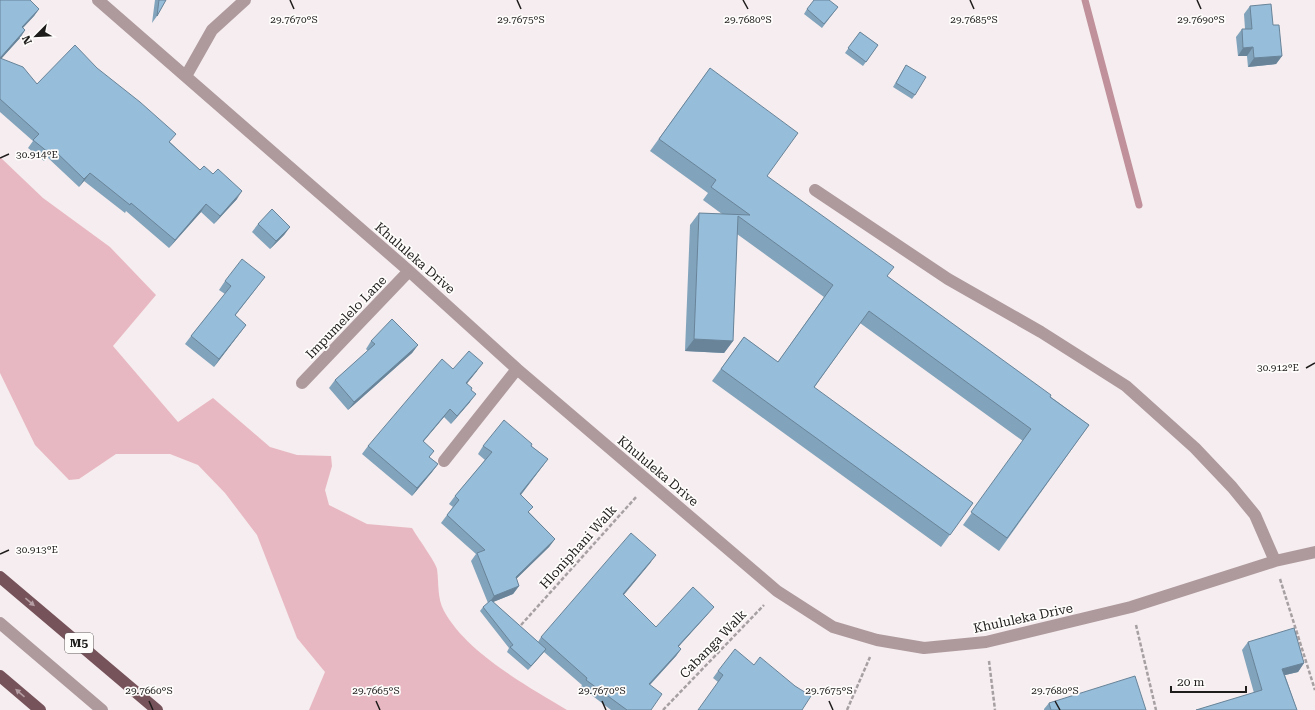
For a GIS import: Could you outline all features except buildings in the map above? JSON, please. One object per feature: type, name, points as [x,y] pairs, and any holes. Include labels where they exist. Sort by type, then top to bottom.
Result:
[{"type":"main road","name":"M5","points":[[0,577],[157,710]]},
{"type":"main road","points":[[0,676],[40,710]]},
{"type":"street","name":"Khululeka Drive","points":[[98,0],[409,270],[517,369],[649,482],[777,591],[833,626],[877,640],[924,648],[986,642],[1131,607],[1275,561],[1315,552]]},
{"type":"street","points":[[186,76],[212,30],[245,0]]},
{"type":"street","points":[[815,190],[948,279],[1041,332],[1126,386],[1195,448],[1232,487],[1254,515],[1275,561]]},
{"type":"street","name":"Impumelelo Lane","points":[[302,383],[409,270]]},
{"type":"street","points":[[444,461],[517,369]]},
{"type":"street","points":[[0,623],[102,710]]},
{"type":"path","name":"Hloniphani Walk","points":[[522,625],[649,482]]},
{"type":"path","points":[[1275,561],[1315,690]]},
{"type":"path","name":"Cabanga Walk","points":[[663,710],[777,591]]},
{"type":"path","points":[[1131,607],[1156,710]]},
{"type":"path","points":[[847,710],[877,640]]},
{"type":"path","points":[[986,642],[994,710]]},
{"type":"shaded area","points":[[0,157],[43,198],[110,247],[156,295],[113,346],[178,422],[213,398],[270,447],[297,455],[331,456],[332,466],[325,490],[329,505],[367,524],[412,528],[436,565],[439,596],[444,611],[454,626],[467,641],[499,667],[567,710],[309,710],[325,672],[297,638],[257,535],[225,493],[198,465],[170,454],[116,454],[79,479],[69,480],[35,445],[0,373]]},
{"type":"waterway","points":[[1085,0],[1139,205]]}]
